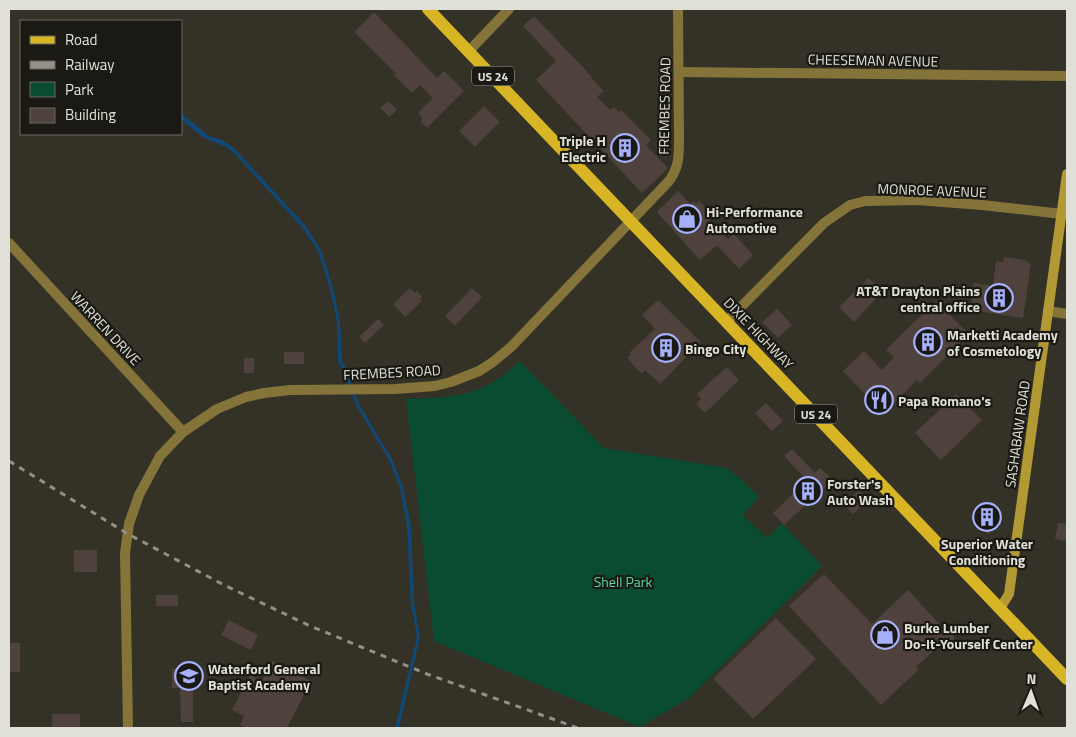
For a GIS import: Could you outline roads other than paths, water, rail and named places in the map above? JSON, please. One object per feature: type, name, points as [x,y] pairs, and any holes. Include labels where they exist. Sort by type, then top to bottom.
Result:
[{"type":"main road","name":"DIXIE HIGHWAY","points":[[428,9],[1001,607],[1067,679]]},
{"type":"street","points":[[469,51],[509,9]]},
{"type":"street","name":"FREMBES ROAD","points":[[128,728],[125,553],[130,524],[139,495],[160,456],[183,432],[217,409],[246,397],[290,390],[385,389],[447,383],[464,378],[493,362],[512,346],[669,181],[676,171],[679,139],[678,9]]},
{"type":"street","name":"CHEESEMAN AVENUE","points":[[679,72],[1067,76]]},
{"type":"street","name":"SASHABAW ROAD","points":[[1001,607],[1009,594],[1067,174]]},
{"type":"street","name":"MONROE AVENUE","points":[[727,321],[824,223],[850,205],[865,202],[917,200],[980,204],[1062,214]]},
{"type":"street","name":"WARREN DRIVE","points":[[9,244],[183,432]]},
{"type":"street","points":[[1048,311],[1067,314]]},
{"type":"water","points":[[182,114],[209,136],[222,140],[234,148],[305,225],[321,250],[333,288],[340,322],[342,361],[359,404],[392,459],[403,487],[411,527],[414,603],[420,637],[399,728],[395,728],[417,637],[411,604],[407,527],[400,488],[389,460],[356,405],[343,370],[338,362],[337,322],[330,289],[318,251],[302,227],[232,151],[196,132],[182,120]]},
{"type":"railway","points":[[9,461],[128,534],[224,585],[308,625],[427,674],[578,728]]},
{"type":"place","name":"Triple H Electric","points":[[625,148]]},
{"type":"place","name":"Hi-Performance Automotive","points":[[687,219]]},
{"type":"place","name":"AT&T Drayton Plains central office","points":[[999,298]]},
{"type":"place","name":"Marketti Academy of Cosmetology","points":[[928,342]]},
{"type":"place","name":"Bingo City","points":[[666,348]]},
{"type":"place","name":"Papa Romano's","points":[[879,400]]},
{"type":"place","name":"Forster's Auto Wash","points":[[808,491]]},
{"type":"place","name":"Superior Water Conditioning","points":[[987,517]]},
{"type":"place","name":"Burke Lumber Do-It-Yourself Center","points":[[885,635]]},
{"type":"place","name":"Waterford General Baptist Academy","points":[[189,676]]},
{"type":"park label","name":"Shell Park","points":[[623,581]]}]
